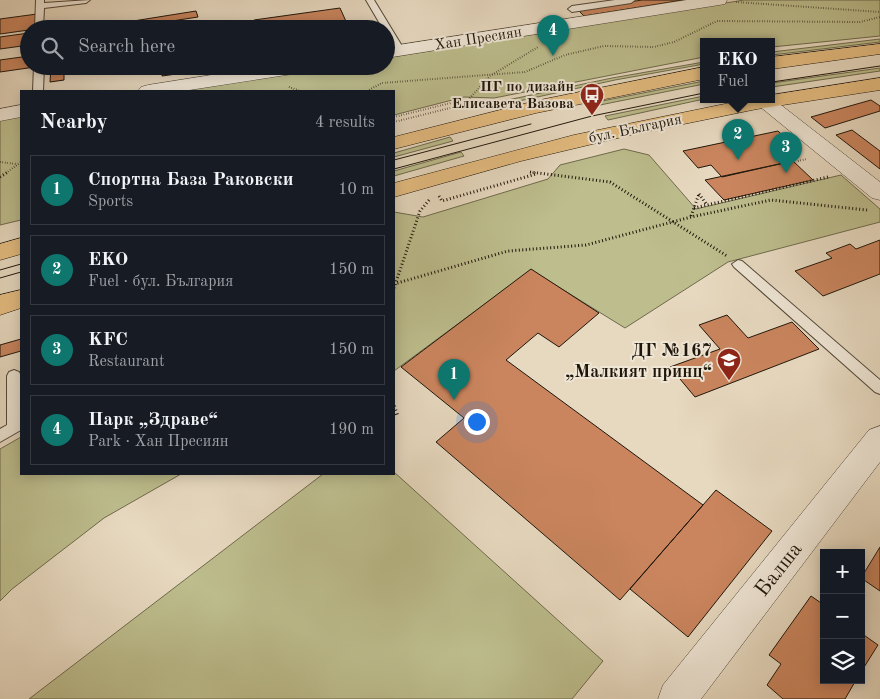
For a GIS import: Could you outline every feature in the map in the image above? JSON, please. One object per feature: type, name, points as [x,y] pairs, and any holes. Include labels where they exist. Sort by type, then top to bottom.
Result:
[{"type":"main road","points":[[775,63],[880,49]]},
{"type":"main road","points":[[395,143],[535,107],[700,74]]},
{"type":"main road","name":"бул. България","points":[[775,99],[880,84]]},
{"type":"main road","name":"бул. България","points":[[395,190],[490,162],[608,133],[754,103]]},
{"type":"main road","points":[[0,252],[20,246]]},
{"type":"main road","points":[[0,305],[20,299]]},
{"type":"street","name":"Хан Пресиян","points":[[395,52],[577,16],[718,0]]},
{"type":"street","points":[[154,90],[248,75]]},
{"type":"street","points":[[766,103],[876,202]]},
{"type":"street","points":[[0,115],[20,111]]},
{"type":"street","name":"Балша","points":[[676,699],[880,440]]},
{"type":"lane","points":[[39,20],[40,3],[86,0]]},
{"type":"lane","points":[[370,0],[379,20]]},
{"type":"lane","points":[[563,0],[577,16],[631,0]]},
{"type":"lane","points":[[38,90],[39,75]]},
{"type":"lane","points":[[738,264],[880,388]]},
{"type":"lane","points":[[0,436],[15,428],[14,376]]},
{"type":"path","points":[[718,0],[880,12]]},
{"type":"path","points":[[369,90],[382,83],[525,72],[565,55],[604,46],[654,47],[674,42],[717,21],[860,22],[880,17]]},
{"type":"path","points":[[395,122],[466,104],[490,76],[541,45]]},
{"type":"path","points":[[0,162],[17,164]]},
{"type":"path","points":[[0,177],[20,162]]},
{"type":"path","points":[[447,194],[439,197],[442,201],[537,173]]},
{"type":"path","points":[[544,174],[610,182],[716,248]]},
{"type":"path","points":[[694,208],[833,176]]},
{"type":"path","points":[[395,282],[420,211],[436,192]]},
{"type":"path","points":[[691,217],[699,194],[707,205]]},
{"type":"path","points":[[395,285],[508,251],[586,245],[691,217],[771,200],[876,202]]},
{"type":"path","points":[[395,409],[397,415]]},
{"type":"green space","points":[[744,0],[880,0],[880,36],[775,47],[775,38],[700,38],[700,58],[494,98],[464,97],[395,115],[395,90],[182,90],[276,75],[395,75],[395,57]]},
{"type":"green space","points":[[880,39],[880,42],[775,55],[775,52]]},
{"type":"green space","points":[[700,63],[700,65],[615,80],[487,108],[484,105],[612,78]]},
{"type":"green space","points":[[880,68],[880,71],[775,87],[775,83]]},
{"type":"green space","points":[[700,82],[700,85],[595,106],[592,103]]},
{"type":"green space","points":[[700,97],[700,100],[608,120],[605,116]]},
{"type":"green space","points":[[20,116],[20,220],[0,225],[0,119]]},
{"type":"green space","points":[[450,137],[453,141],[395,157],[395,153]]},
{"type":"green space","points":[[624,149],[649,155],[696,209],[841,175],[880,209],[880,222],[728,262],[625,328],[531,270],[395,370],[395,212],[423,217],[548,179],[560,165]]},
{"type":"green space","points":[[461,152],[464,156],[395,176],[395,171]]},
{"type":"green space","points":[[20,438],[20,475],[179,475],[104,518],[12,589],[0,601],[0,449]]},
{"type":"green space","points":[[395,473],[603,661],[572,699],[29,699],[322,475],[395,475]]},
{"type":"building","points":[[642,0],[683,0],[584,16],[578,10]]},
{"type":"building","points":[[340,8],[345,20],[254,20]]},
{"type":"building","points":[[196,11],[198,17],[178,20],[140,20]]},
{"type":"building","points":[[37,14],[37,20],[20,20],[20,31],[0,34],[0,19]]},
{"type":"building","points":[[20,34],[20,46],[0,49],[0,37]]},
{"type":"building","points":[[20,57],[20,69],[0,72],[0,60]]},
{"type":"building","points":[[50,75],[64,75],[64,80],[50,82]]},
{"type":"building","points":[[871,100],[880,106],[880,111],[825,128],[811,117]]},
{"type":"building","points":[[852,130],[880,151],[880,169],[836,135]]},
{"type":"building","points":[[778,131],[795,147],[781,150],[793,161],[722,177],[711,165],[698,168],[683,151]]},
{"type":"building","points":[[793,161],[813,180],[724,200],[705,180]]},
{"type":"building","points":[[880,240],[880,274],[823,296],[795,271],[832,258],[826,253],[850,244],[856,249]]},
{"type":"building","points":[[531,269],[599,313],[559,347],[538,333],[506,360],[703,505],[620,600],[436,442],[464,418],[401,367]]},
{"type":"building","points":[[727,315],[748,338],[792,322],[819,349],[695,397],[670,367],[720,349],[699,325]]},
{"type":"building","points":[[20,339],[20,351],[0,357],[0,345]]},
{"type":"building","points":[[716,490],[772,531],[688,637],[630,589]]},
{"type":"building","points":[[880,547],[880,591],[865,581],[865,571]]},
{"type":"building","points":[[811,596],[820,602],[820,684],[854,684],[845,699],[783,699],[767,685],[781,664],[769,655]]},
{"type":"building","points":[[865,636],[878,645],[865,666]]},
{"type":"tram line","points":[[775,82],[880,66]]},
{"type":"tram line","points":[[395,169],[592,116],[700,94]]},
{"type":"tram line","points":[[395,160],[531,124]]},
{"type":"tram line","points":[[0,270],[20,264]]},
{"type":"tram line","points":[[0,278],[20,272]]},
{"type":"place","name":"Парк „Здраве“","points":[[553,56]]},
{"type":"place","name":"ПГ по дизайн Елисавета Вазова","points":[[592,116]]},
{"type":"place","name":"EKO","points":[[738,160]]},
{"type":"place","name":"KFC","points":[[786,173]]},
{"type":"place","name":"ДГ №167 „Малкият принц“","points":[[729,381]]},
{"type":"place","name":"Спортна База Раковски","points":[[454,400]]}]
